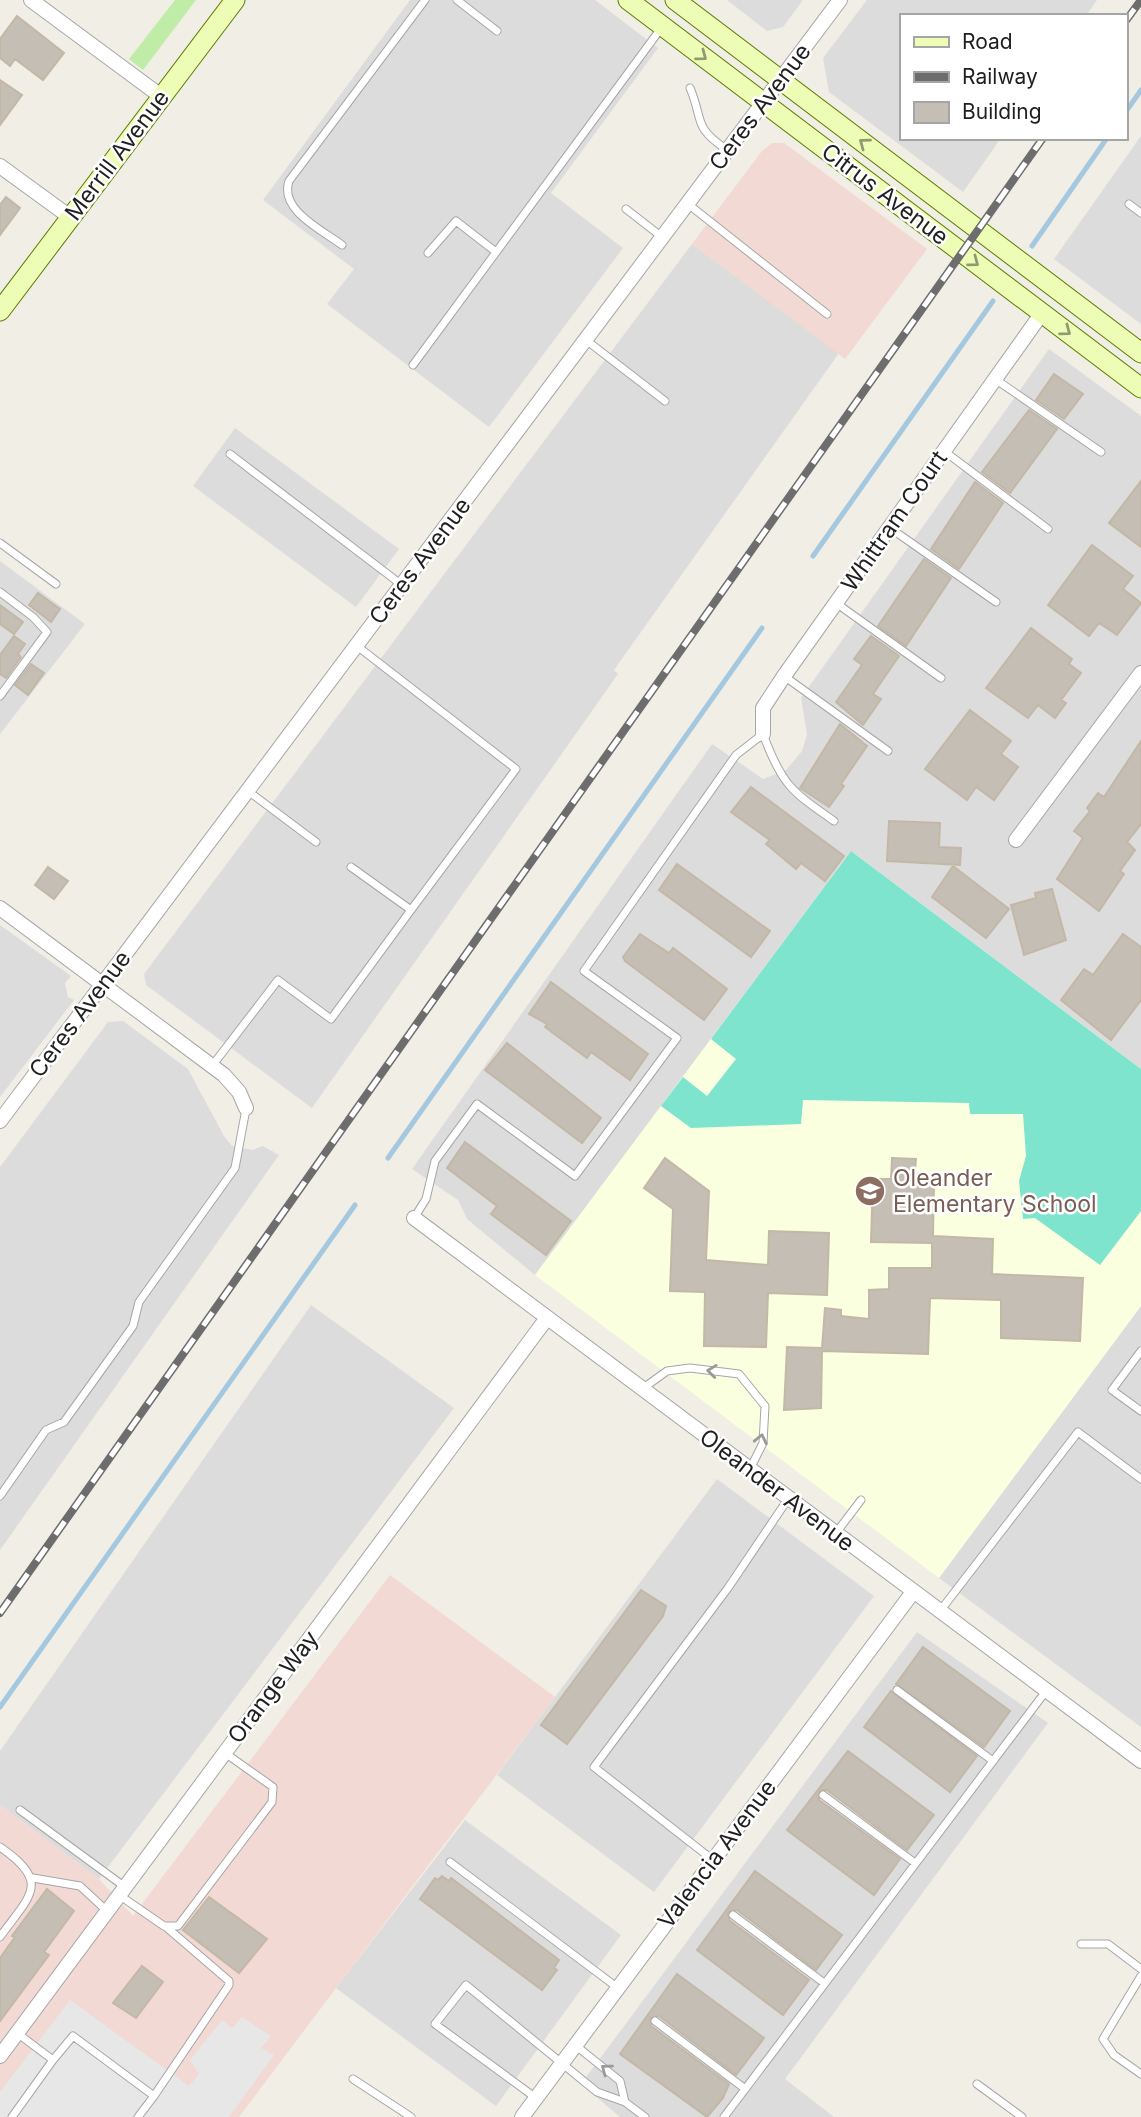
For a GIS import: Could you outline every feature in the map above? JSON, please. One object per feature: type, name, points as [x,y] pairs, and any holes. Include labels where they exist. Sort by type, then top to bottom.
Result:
[{"type":"main road","name":"Merrill Avenue","points":[[0,311],[236,0]]},
{"type":"main road","name":"Citrus Avenue","points":[[628,0],[1141,388]]},
{"type":"main road","name":"Citrus Avenue","points":[[675,0],[1141,352]]},
{"type":"street","points":[[31,0],[162,97]]},
{"type":"street","name":"Ceres Avenue","points":[[0,1121],[840,0]]},
{"type":"street","points":[[0,166],[70,217]]},
{"type":"street","name":"Whittram Court","points":[[763,734],[763,708],[784,676],[1042,313]]},
{"type":"street","points":[[1016,840],[1141,673]]},
{"type":"street","points":[[0,908],[212,1066],[239,1091],[246,1108]]},
{"type":"street","name":"Oleander Avenue","points":[[414,1218],[1141,1761]]},
{"type":"street","name":"Orange Way","points":[[0,2056],[547,1318]]},
{"type":"street","name":"Valencia Avenue","points":[[522,2117],[913,1592]]},
{"type":"lane","points":[[342,245],[289,205],[286,191],[289,181],[425,0]]},
{"type":"lane","points":[[457,0],[497,31]]},
{"type":"lane","points":[[413,365],[663,26]]},
{"type":"lane","points":[[690,88],[699,125],[708,137],[727,151]]},
{"type":"lane","points":[[688,204],[827,314]]},
{"type":"lane","points":[[1129,204],[1141,213]]},
{"type":"lane","points":[[626,209],[663,237]]},
{"type":"lane","points":[[428,253],[456,221],[496,252]]},
{"type":"lane","points":[[586,340],[665,401]]},
{"type":"lane","points":[[995,379],[1101,452]]},
{"type":"lane","points":[[944,451],[1048,528]]},
{"type":"lane","points":[[230,454],[402,585]]},
{"type":"lane","points":[[890,527],[996,602]]},
{"type":"lane","points":[[0,543],[56,584]]},
{"type":"lane","points":[[0,592],[33,617],[47,632],[0,696]]},
{"type":"lane","points":[[836,602],[941,678]]},
{"type":"lane","points":[[212,1066],[278,980],[331,1019],[516,769],[357,646]]},
{"type":"lane","points":[[784,676],[888,751]]},
{"type":"lane","points":[[414,1218],[426,1199],[435,1161],[477,1104],[575,1176],[677,1038],[584,971],[736,755],[763,734],[776,771],[796,794],[834,821]]},
{"type":"lane","points":[[248,791],[316,842]]},
{"type":"lane","points":[[351,867],[411,910]]},
{"type":"lane","points":[[0,1496],[46,1430],[64,1422],[133,1326],[139,1302],[235,1168],[246,1108]]},
{"type":"lane","points":[[1141,1351],[1112,1390],[1141,1411]]},
{"type":"lane","points":[[642,1390],[667,1370],[690,1368],[739,1374],[765,1406],[763,1443],[750,1470]]},
{"type":"lane","points":[[940,1612],[1078,1432],[1141,1479]]},
{"type":"lane","points":[[713,1860],[594,1767],[728,1588],[788,1499]]},
{"type":"lane","points":[[835,1534],[861,1500]]},
{"type":"lane","points":[[897,1690],[993,1760]]},
{"type":"lane","points":[[724,2117],[1046,1691]]},
{"type":"lane","points":[[164,1926],[178,1926],[272,1802],[273,1787],[225,1752]]},
{"type":"lane","points":[[823,1795],[915,1863]]},
{"type":"lane","points":[[20,1810],[229,1981],[229,1985],[138,2117]]},
{"type":"lane","points":[[0,1847],[22,1862],[33,1878],[31,1893],[0,1937]]},
{"type":"lane","points":[[450,1862],[618,1988]]},
{"type":"lane","points":[[33,1878],[80,1886],[107,1911]]},
{"type":"lane","points":[[733,1915],[824,1983]]},
{"type":"lane","points":[[1081,1944],[1108,1944],[1141,1969]]},
{"type":"lane","points":[[1141,1976],[1103,2039],[1114,2055],[1141,2074]]},
{"type":"lane","points":[[536,2098],[435,2024],[466,1984],[597,2092],[625,2102],[645,2117]]},
{"type":"lane","points":[[654,2021],[744,2088]]},
{"type":"lane","points":[[17,2033],[53,2060]]},
{"type":"lane","points":[[12,2117],[73,2036],[154,2096]]},
{"type":"lane","points":[[575,2045],[620,2081],[625,2102]]},
{"type":"lane","points":[[353,2079],[411,2117]]},
{"type":"lane","points":[[976,2084],[1022,2117]]},
{"type":"shaded area","points":[[410,0],[595,0],[658,48],[551,193],[623,248],[489,427],[327,304],[354,269],[263,200]]},
{"type":"shaded area","points":[[727,0],[803,0],[783,27],[767,31]]},
{"type":"shaded area","points":[[867,0],[1097,0],[1087,14],[900,14],[900,140],[1000,140],[963,192],[829,92],[823,58]]},
{"type":"shaded area","points":[[1141,136],[1141,324],[1054,259]]},
{"type":"shaded area","points":[[772,143],[784,143],[927,249],[845,359],[692,244],[762,151]]},
{"type":"shaded area","points":[[692,244],[839,353],[614,670],[618,674],[312,1108],[146,985],[144,974]]},
{"type":"shaded area","points":[[1049,349],[1141,416],[1141,1069],[851,851],[535,1275],[467,1219],[458,1200],[412,1169],[712,744],[763,779],[786,770],[802,751],[807,734],[801,698]]},
{"type":"shaded area","points":[[235,428],[399,549],[356,607],[193,486]]},
{"type":"shaded area","points":[[0,561],[85,624],[0,734]]},
{"type":"shaded area","name":"Oleander Elementary School","points":[[851,851],[1141,1069],[1141,1306],[939,1578],[535,1275]]},
{"type":"shaded area","points":[[0,925],[71,976],[65,983],[68,997],[74,1000],[0,1097]]},
{"type":"shaded area","points":[[123,1021],[188,1069],[232,1146],[253,1150],[263,1146],[279,1155],[0,1550],[0,1167],[108,1022]]},
{"type":"shaded area","points":[[311,1305],[454,1408],[99,1879],[0,1805],[0,1751]]},
{"type":"shaded area","points":[[1141,1306],[1141,1727],[939,1578]]},
{"type":"shaded area","points":[[717,1479],[874,1596],[654,1892],[497,1775]]},
{"type":"shaded area","points":[[390,1575],[555,1697],[239,2117],[0,2117],[0,1805],[99,1879],[133,1916]]},
{"type":"shaded area","points":[[917,1632],[1048,1723],[785,2079],[834,2117],[620,2117],[581,2084]]},
{"type":"shaded area","points":[[465,1820],[621,1935],[496,2106],[336,1988]]},
{"type":"shaded area","points":[[70,2000],[189,2086],[199,2074],[190,2060],[222,2020],[232,2028],[242,2017],[271,2036],[261,2048],[274,2055],[229,2117],[0,2117],[0,2092]]},
{"type":"green space","points":[[175,0],[196,0],[143,70],[129,59]]},
{"type":"green space","points":[[851,851],[1141,1069],[1141,1211],[1100,1265],[1035,1218],[1023,1219],[1019,1181],[1026,1156],[1023,1114],[970,1114],[969,1103],[803,1100],[801,1124],[691,1128],[661,1106],[683,1077],[707,1096],[736,1059],[711,1039]]},
{"type":"building","points":[[17,16],[64,53],[43,80],[15,59],[10,66],[0,58],[0,39]]},
{"type":"building","points":[[0,80],[22,95],[0,125]]},
{"type":"building","points":[[6,197],[20,208],[0,235],[0,205]]},
{"type":"building","points":[[1054,374],[1083,394],[1064,419],[1036,400]]},
{"type":"building","points":[[1029,410],[1057,429],[1010,493],[982,472]]},
{"type":"building","points":[[1141,481],[1141,547],[1109,523]]},
{"type":"building","points":[[975,482],[1003,503],[959,569],[931,549]]},
{"type":"building","points":[[1092,545],[1133,576],[1123,589],[1141,603],[1117,635],[1099,623],[1089,636],[1048,605]]},
{"type":"building","points":[[924,559],[951,578],[906,646],[878,626]]},
{"type":"building","points":[[38,593],[60,609],[51,622],[29,605]]},
{"type":"building","points":[[0,605],[23,622],[14,634],[0,624]]},
{"type":"building","points":[[1031,628],[1072,659],[1069,664],[1081,673],[1061,700],[1066,703],[1055,718],[1038,705],[1028,718],[986,688]]},
{"type":"building","points":[[14,636],[25,644],[18,654],[21,657],[6,678],[0,674],[0,655]]},
{"type":"building","points":[[871,636],[899,656],[873,694],[881,699],[863,725],[836,702],[862,665],[854,659]]},
{"type":"building","points":[[31,664],[44,673],[28,695],[15,685]]},
{"type":"building","points":[[970,710],[1011,741],[1001,754],[1018,767],[994,800],[976,787],[967,800],[925,769]]},
{"type":"building","points":[[840,724],[867,746],[829,807],[800,788]]},
{"type":"building","points":[[1141,741],[1141,824],[1127,842],[1135,850],[1120,871],[1124,874],[1099,911],[1057,879],[1083,838],[1074,831],[1090,811],[1087,808],[1098,793],[1104,797]]},
{"type":"building","points":[[751,787],[844,856],[825,881],[801,863],[796,869],[766,844],[770,840],[731,812]]},
{"type":"building","points":[[889,821],[940,823],[939,847],[961,848],[960,865],[887,861]]},
{"type":"building","points":[[677,864],[770,931],[751,957],[659,890]]},
{"type":"building","points":[[953,866],[1009,909],[986,938],[932,897]]},
{"type":"building","points":[[48,867],[68,881],[54,899],[35,885]]},
{"type":"building","points":[[1052,889],[1066,940],[1024,955],[1011,905],[1036,898],[1035,893]]},
{"type":"building","points":[[640,934],[669,953],[673,948],[727,989],[704,1020],[625,961],[623,957]]},
{"type":"building","points":[[1123,934],[1141,947],[1141,1000],[1111,1040],[1061,1000],[1084,969],[1093,975]]},
{"type":"building","points":[[551,982],[648,1054],[630,1080],[591,1052],[587,1058],[545,1027],[547,1024],[529,1014]]},
{"type":"building","points":[[507,1043],[601,1118],[582,1143],[485,1070]]},
{"type":"building","points":[[465,1142],[571,1221],[546,1255],[491,1214],[497,1206],[447,1168]]},
{"type":"building","points":[[665,1158],[709,1191],[706,1260],[768,1265],[769,1231],[829,1233],[827,1295],[768,1293],[766,1347],[704,1346],[705,1292],[670,1291],[673,1209],[644,1188]]},
{"type":"building","points":[[892,1158],[916,1159],[914,1181],[934,1181],[933,1236],[993,1239],[992,1274],[1083,1278],[1080,1341],[1001,1338],[1001,1300],[930,1298],[928,1354],[822,1351],[821,1408],[784,1410],[787,1347],[822,1348],[825,1308],[841,1310],[841,1316],[869,1319],[869,1290],[889,1289],[889,1268],[932,1268],[932,1243],[871,1242],[873,1179],[891,1179]]},
{"type":"building","points":[[641,1590],[666,1606],[663,1616],[567,1744],[541,1725]]},
{"type":"building","points":[[923,1647],[1010,1711],[984,1747],[896,1684]]},
{"type":"building","points":[[891,1691],[977,1756],[950,1792],[864,1727]]},
{"type":"building","points":[[848,1751],[934,1815],[907,1850],[827,1790],[819,1791],[819,1800],[900,1859],[874,1895],[787,1830]]},
{"type":"building","points":[[755,1871],[842,1935],[816,1970],[737,1910],[728,1912],[729,1920],[809,1980],[783,2015],[697,1950]]},
{"type":"building","points":[[442,1876],[449,1881],[451,1878],[559,1960],[554,1968],[557,1970],[542,1990],[420,1899],[435,1878],[438,1880]]},
{"type":"building","points":[[47,1889],[74,1911],[44,1952],[49,1955],[0,2021],[0,1958],[15,1937],[12,1936]]},
{"type":"building","points":[[209,1897],[267,1939],[239,1973],[183,1930]]},
{"type":"building","points":[[142,1966],[163,1982],[136,2018],[113,2003]]},
{"type":"building","points":[[677,1974],[764,2038],[736,2075],[659,2016],[650,2018],[651,2026],[729,2084],[723,2098],[707,2117],[620,2054]]},
{"type":"waterway","points":[[1127,110],[1141,90]]},
{"type":"waterway","points":[[1032,246],[1106,140]]},
{"type":"waterway","points":[[813,556],[993,301]]},
{"type":"waterway","points":[[388,1158],[762,628]]},
{"type":"waterway","points":[[0,1707],[355,1205]]},
{"type":"railway","points":[[1127,19],[1141,0]]},
{"type":"railway","points":[[0,1613],[1042,140]]},
{"type":"place","name":"Oleander Elementary School","points":[[870,1191]]}]
